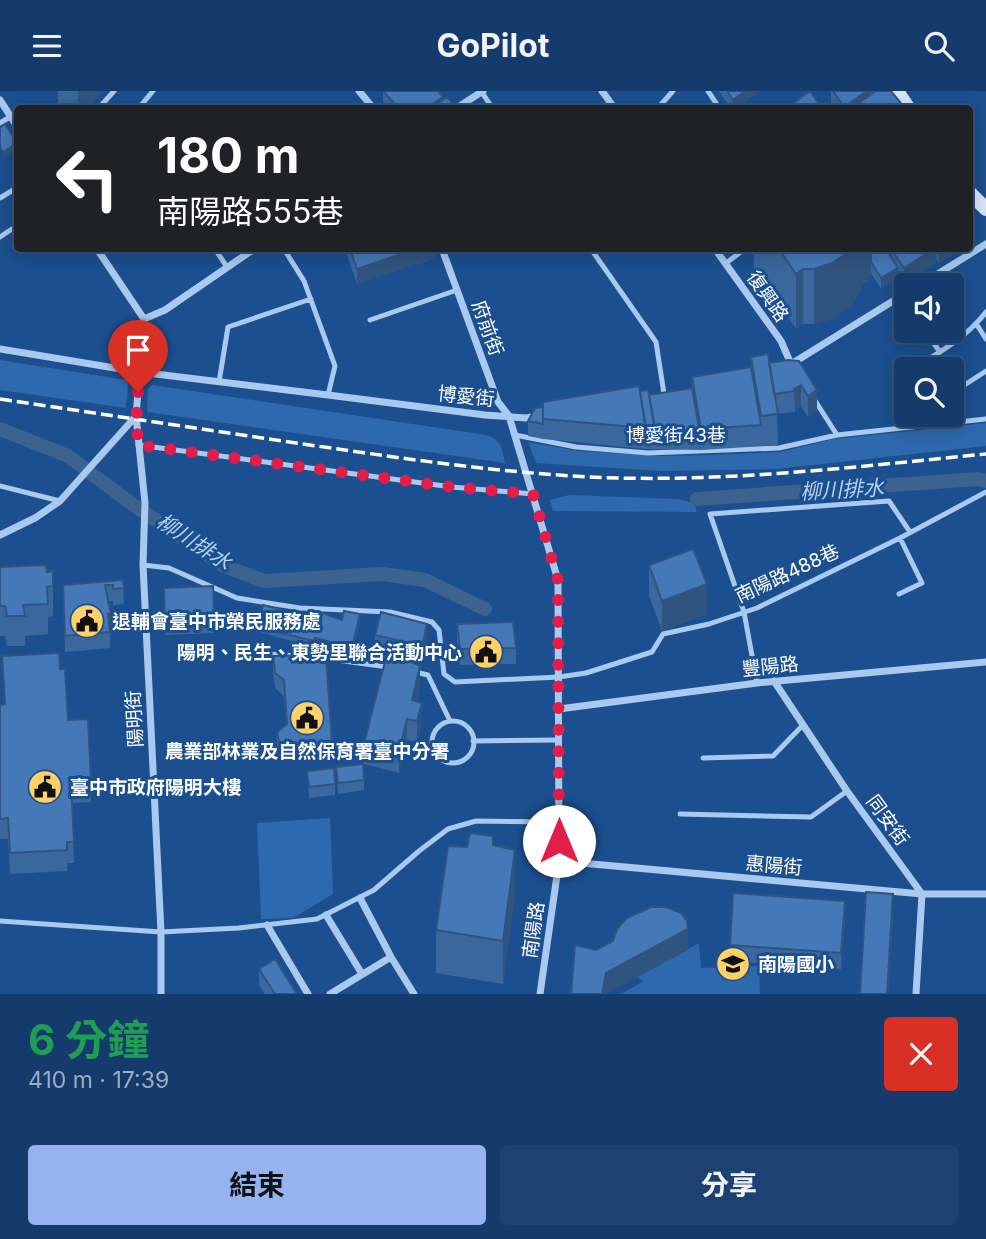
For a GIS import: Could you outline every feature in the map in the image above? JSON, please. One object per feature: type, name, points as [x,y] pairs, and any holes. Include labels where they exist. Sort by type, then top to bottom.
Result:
[{"type":"street","points":[[359,91],[371,105]]},
{"type":"street","points":[[460,105],[482,91]]},
{"type":"street","points":[[0,100],[14,122]]},
{"type":"street","points":[[973,196],[986,209]]},
{"type":"street","points":[[939,273],[986,244]]},
{"type":"street","points":[[99,252],[144,319],[136,416],[138,445]]},
{"type":"street","points":[[144,319],[164,310],[250,252]]},
{"type":"street","name":"府前街","points":[[443,252],[498,401],[509,416]]},
{"type":"street","name":"復興路","points":[[717,252],[781,341],[791,364]]},
{"type":"street","points":[[780,370],[894,301]]},
{"type":"street","name":"博愛街","points":[[0,349],[219,382],[526,418],[540,415]]},
{"type":"street","points":[[650,396],[677,392]]},
{"type":"street","points":[[0,535],[35,518],[60,501],[136,416]]},
{"type":"street","name":"南陽路","points":[[509,416],[558,580],[559,861],[540,994]]},
{"type":"street","name":"陽明街","points":[[138,445],[146,526],[143,565],[161,932],[160,994]]},
{"type":"street","name":"豐陽路","points":[[559,709],[774,681],[986,662]]},
{"type":"street","name":"同安街","points":[[774,681],[847,791],[922,894]]},
{"type":"street","name":"惠陽街","points":[[559,861],[922,894],[986,894]]},
{"type":"street","points":[[916,994],[922,894]]},
{"type":"street","points":[[359,898],[414,994]]},
{"type":"street","points":[[326,915],[362,974]]},
{"type":"street","points":[[267,925],[308,994]]},
{"type":"street","points":[[330,994],[391,957]]},
{"type":"lane","points":[[102,105],[114,91]]},
{"type":"lane","points":[[141,105],[153,91]]},
{"type":"lane","points":[[661,105],[673,91]]},
{"type":"lane","points":[[0,123],[10,117]]},
{"type":"lane","points":[[217,252],[227,267]]},
{"type":"lane","points":[[286,252],[304,281],[335,366],[328,395]]},
{"type":"lane","points":[[593,252],[656,342],[664,394]]},
{"type":"lane","points":[[726,263],[741,252]]},
{"type":"lane","points":[[370,320],[457,290]]},
{"type":"lane","points":[[219,382],[228,327],[311,299]]},
{"type":"lane","points":[[932,357],[976,325],[986,312]]},
{"type":"lane","points":[[976,325],[986,339]]},
{"type":"lane","points":[[934,343],[940,352]]},
{"type":"lane","points":[[791,364],[797,374]]},
{"type":"lane","points":[[964,385],[986,371]]},
{"type":"lane","points":[[811,394],[837,435]]},
{"type":"lane","name":"博愛街43巷","points":[[515,435],[576,447],[661,453],[779,449],[837,435],[986,419]]},
{"type":"lane","points":[[138,445],[452,487],[533,494]]},
{"type":"lane","points":[[0,486],[60,501]]},
{"type":"lane","name":"南陽路488巷","points":[[143,565],[169,568],[237,598],[300,608],[390,612],[432,622],[439,630],[444,674],[455,681],[559,677],[586,673],[652,652],[663,634],[709,624],[775,600],[986,492]]},
{"type":"lane","points":[[758,683],[744,612],[710,514],[889,501],[911,532]]},
{"type":"lane","points":[[899,594],[922,583],[900,538]]},
{"type":"lane","points":[[238,652],[349,660],[428,675],[450,721]]},
{"type":"lane","points":[[450,721],[468,727],[472,733],[471,754],[459,762],[445,762],[439,758],[432,745],[438,727],[450,721]]},
{"type":"lane","points":[[702,758],[773,756],[803,725]]},
{"type":"lane","points":[[473,741],[559,740]]},
{"type":"lane","points":[[680,814],[811,817],[847,791]]},
{"type":"lane","points":[[0,921],[161,932],[317,919],[374,890],[448,829],[476,821],[559,822]]},
{"type":"shaded area","points":[[0,360],[126,380],[126,408],[0,390]]},
{"type":"shaded area","points":[[152,385],[486,435],[500,445],[505,463],[147,412],[148,389]]},
{"type":"shaded area","points":[[986,423],[986,446],[776,469],[661,471],[536,463],[528,442],[578,451],[660,456],[711,455],[780,452],[834,439]]},
{"type":"shaded area","points":[[569,495],[679,499],[694,503],[697,512],[553,511],[550,500]]},
{"type":"shaded area","points":[[330,818],[333,894],[293,918],[261,919],[257,823]]},
{"type":"shaded area","points":[[699,943],[701,968],[759,966],[760,994],[621,994],[644,981],[637,977]]},
{"type":"building","points":[[383,91],[438,91],[443,97],[431,105],[395,105]]},
{"type":"building","points":[[727,91],[745,91],[733,100]]},
{"type":"building","points":[[810,91],[819,104],[793,105]]},
{"type":"building","points":[[833,91],[867,91],[847,105],[843,105]]},
{"type":"building","points":[[876,91],[891,91],[902,105],[856,105]]},
{"type":"building","points":[[447,97],[453,104],[452,105],[436,105]]},
{"type":"building","points":[[5,124],[14,138],[14,145],[3,152],[0,147],[0,127]]},
{"type":"building","points":[[351,252],[407,252],[357,269]]},
{"type":"building","points":[[781,252],[849,252],[832,263],[814,269],[803,269],[796,274]]},
{"type":"building","points":[[871,252],[888,252],[898,268],[881,278],[871,262]]},
{"type":"building","points":[[893,252],[929,252],[904,268]]},
{"type":"building","points":[[768,354],[778,414],[761,416],[751,357]]},
{"type":"building","points":[[799,361],[817,390],[808,396],[801,385],[794,389],[795,391],[774,394],[769,363]]},
{"type":"building","points":[[751,367],[761,425],[701,429],[692,377]]},
{"type":"building","points":[[639,386],[646,428],[543,419],[543,402]]},
{"type":"building","points":[[692,388],[701,440],[656,438],[649,395]]},
{"type":"building","points":[[648,390],[656,433],[646,433],[640,391]]},
{"type":"building","points":[[543,407],[543,424],[528,421],[535,408]]},
{"type":"building","points":[[693,549],[707,584],[662,601],[649,565]]},
{"type":"building","points":[[46,565],[47,572],[53,571],[53,586],[47,587],[48,604],[23,605],[25,616],[7,616],[5,606],[0,606],[0,567]]},
{"type":"building","name":"退輔會臺中市榮民服務處","points":[[123,580],[124,588],[113,589],[113,585],[105,585],[111,615],[108,614],[110,632],[65,636],[63,585]]},
{"type":"building","points":[[213,586],[214,617],[165,619],[164,588]]},
{"type":"building","points":[[263,605],[319,620],[322,613],[342,620],[344,611],[360,614],[352,647],[258,627]]},
{"type":"building","points":[[381,612],[427,624],[422,646],[375,635]]},
{"type":"building","points":[[513,622],[516,648],[460,649],[457,624]]},
{"type":"building","name":"臺中市政府陽明大樓","points":[[59,653],[60,669],[65,669],[68,720],[88,719],[91,781],[71,782],[74,842],[67,842],[67,850],[10,853],[8,818],[0,819],[0,705],[5,704],[2,656]]},
{"type":"building","name":"農業部林業及自然保育署臺中分署","points":[[326,655],[332,743],[280,746],[277,732],[287,724],[284,680],[275,673],[273,656]]},
{"type":"building","points":[[402,657],[420,666],[412,700],[422,703],[417,721],[407,719],[399,752],[364,743],[386,658],[400,662]]},
{"type":"building","points":[[363,764],[364,780],[338,783],[336,767]]},
{"type":"building","points":[[334,768],[335,784],[309,787],[307,771]]},
{"type":"building","points":[[470,833],[493,836],[493,845],[515,850],[503,941],[436,930],[448,846],[467,847]]},
{"type":"building","points":[[866,892],[893,894],[887,994],[860,994]]},
{"type":"building","points":[[733,893],[845,901],[841,953],[730,945]]},
{"type":"building","points":[[651,907],[666,907],[681,913],[687,921],[688,929],[606,973],[602,994],[571,994],[575,945],[596,950],[613,941],[617,929],[627,918]]},
{"type":"building","points":[[275,959],[297,994],[275,994],[259,969]]},
{"type":"waterway","name":"柳川排水","points":[[0,429],[68,456],[132,504],[224,566],[264,581],[383,574],[425,580],[485,609]]},
{"type":"waterway","name":"柳川排水","points":[[697,499],[978,479],[986,481]]},
{"type":"railway","points":[[0,399],[420,461],[578,476],[664,478],[756,475],[986,454]]},
{"type":"place","name":"退輔會臺中市榮民服務處","points":[[87,621]]},
{"type":"place","name":"陽明、民生、東勢里聯合活動中心","points":[[486,652]]},
{"type":"place","name":"農業部林業及自然保育署臺中分署","points":[[307,718]]},
{"type":"place","name":"臺中市政府陽明大樓","points":[[45,787]]},
{"type":"place","name":"南陽國小","points":[[733,964]]},
{"type":"route","points":[[138,392],[138,445],[452,487],[533,494],[558,580],[559,841]]}]
